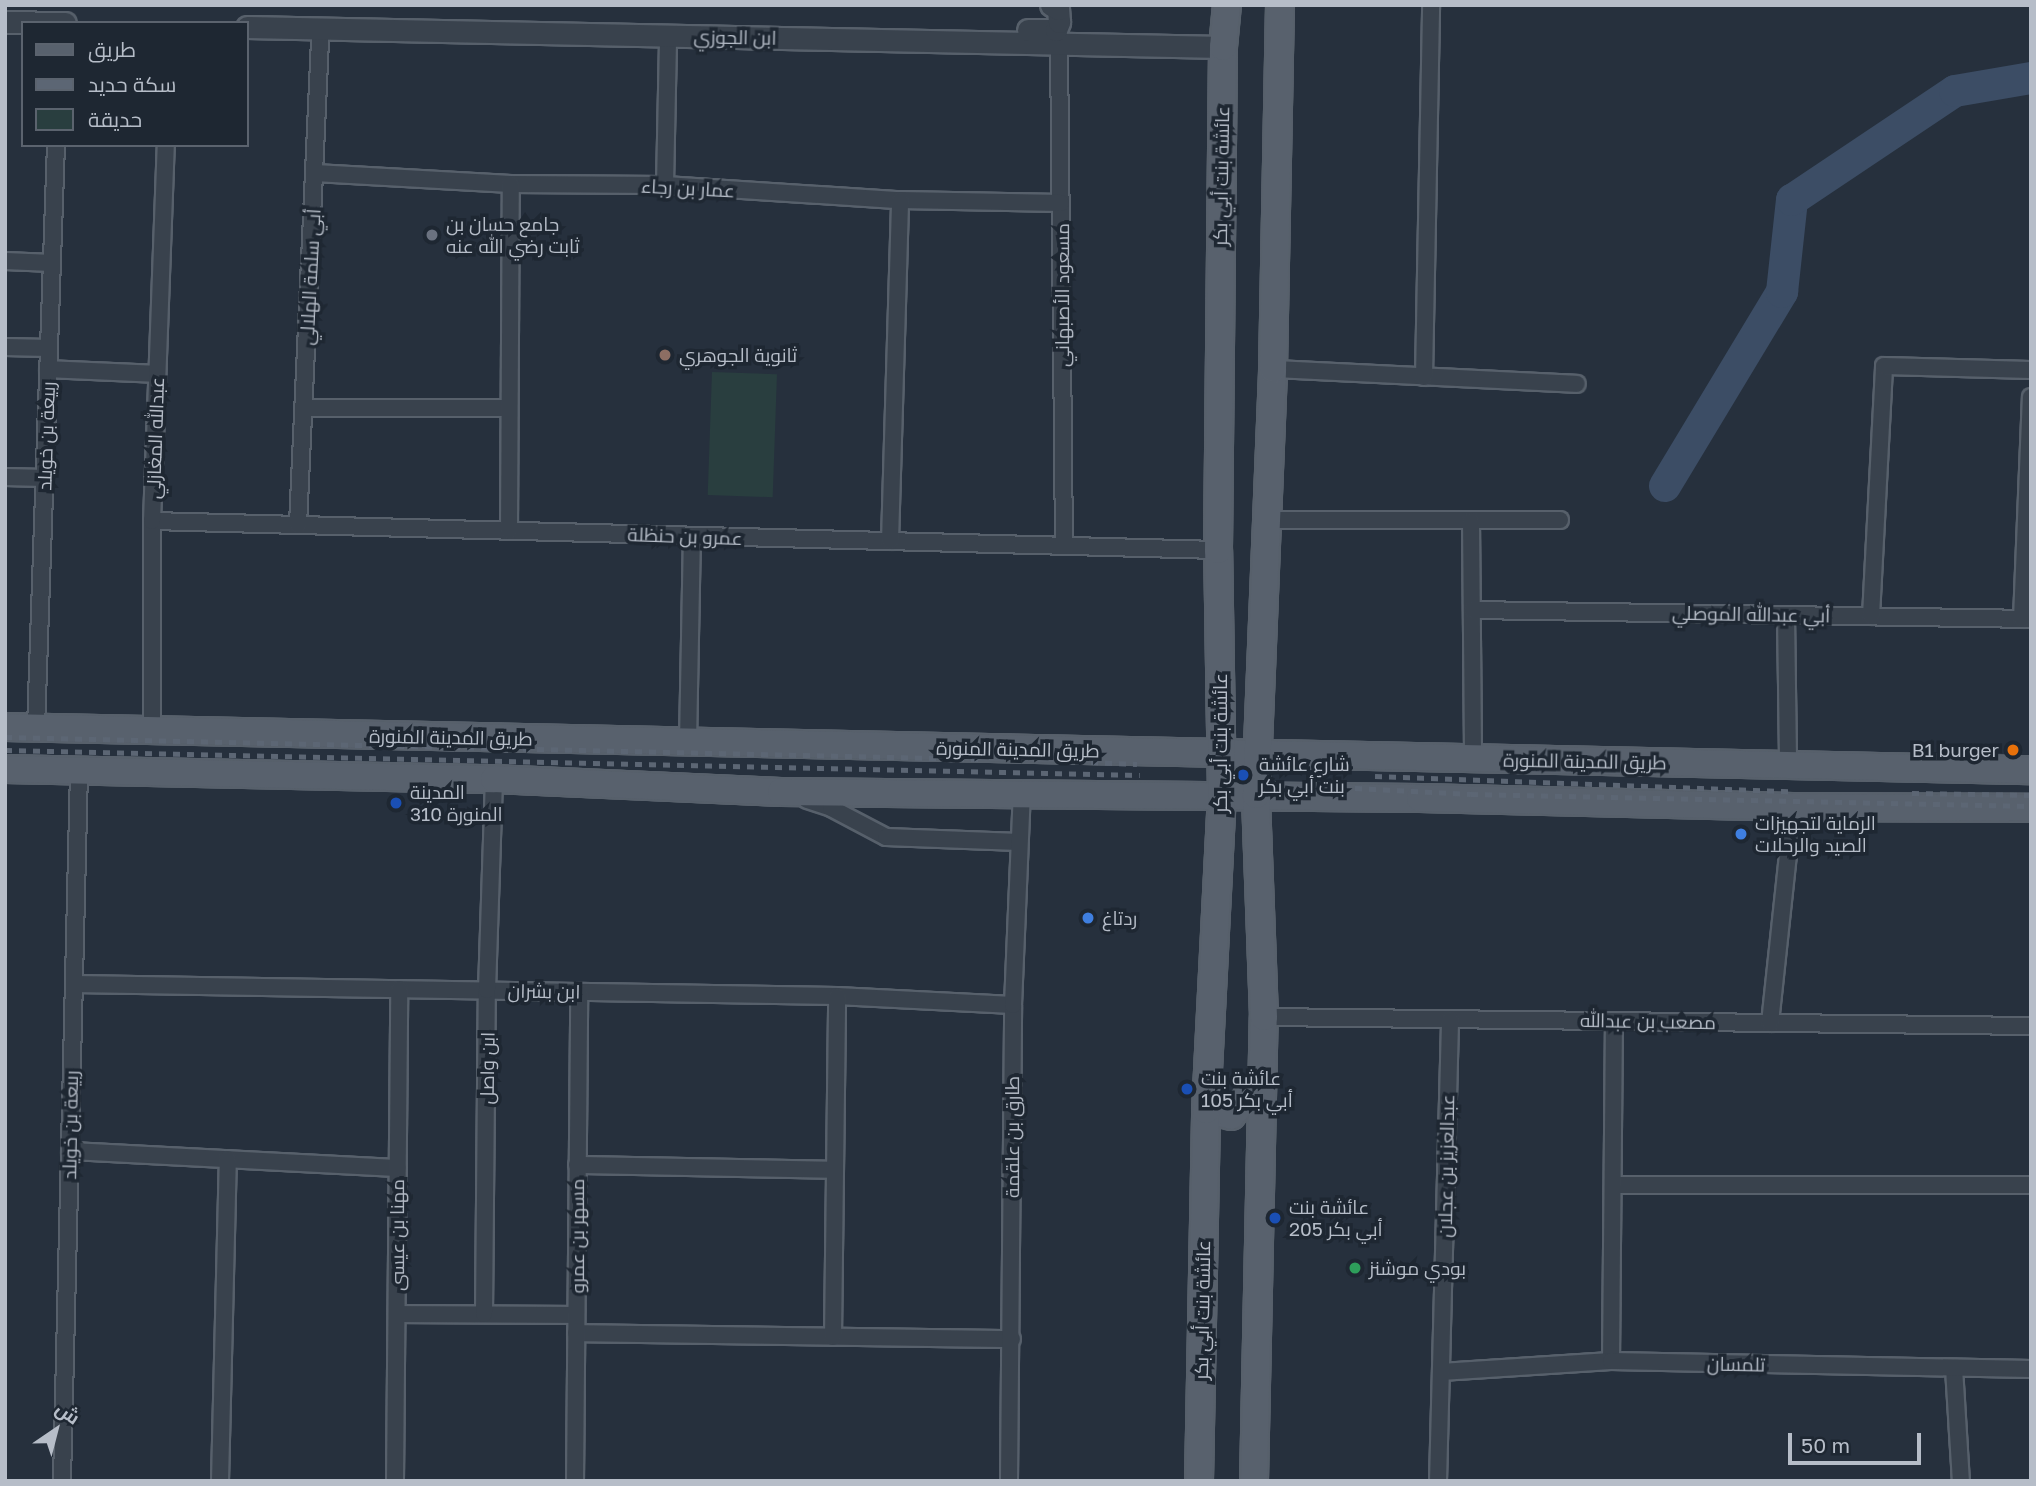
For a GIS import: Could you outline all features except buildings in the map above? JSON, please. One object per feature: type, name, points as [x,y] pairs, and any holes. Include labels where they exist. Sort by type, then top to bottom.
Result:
[{"type":"main road","name":"عائشة بنت أبي بكر","points":[[1199,1481],[1206,1110],[1222,796],[1218,550],[1223,47],[1227,5]]},
{"type":"main road","name":"عائشة بنت أبي بكر","points":[[1254,1481],[1264,1017],[1256,795],[1273,369],[1280,5]]},
{"type":"main road","name":"طريق المدينة المنورة","points":[[5,727],[2031,770]]},
{"type":"main road","points":[[5,769],[494,779],[781,792],[1256,795],[1793,807],[2031,807]]},
{"type":"main road","points":[[1206,1110],[1231,1116],[1263,1078]]},
{"type":"street","points":[[948,42],[974,31],[1056,30],[1058,9],[1051,5]]},
{"type":"street","points":[[1424,377],[1431,5]]},
{"type":"street","name":"ابن الجوزي","points":[[248,27],[1223,47]]},
{"type":"street","name":"أبي سلمة الهلالي","points":[[298,525],[321,28]]},
{"type":"street","points":[[665,185],[668,36]]},
{"type":"street","name":"مسعود الأصبهاني","points":[[1059,44],[1064,546]]},
{"type":"street","name":"ربيعة بن خويلد","points":[[36,728],[56,147]]},
{"type":"street","name":"عبدالله المغازلي","points":[[152,730],[152,522],[166,147]]},
{"type":"street","name":"عمار بن رجاء","points":[[315,173],[511,184],[665,185],[900,200],[1061,203]]},
{"type":"street","points":[[509,531],[511,184]]},
{"type":"street","points":[[890,541],[900,200]]},
{"type":"street","points":[[5,261],[52,263]]},
{"type":"street","points":[[5,347],[49,348]]},
{"type":"street","points":[[1871,616],[1884,366],[2031,370]]},
{"type":"street","points":[[48,369],[158,374]]},
{"type":"street","points":[[1273,369],[1577,384]]},
{"type":"street","points":[[2027,619],[2031,397]]},
{"type":"street","points":[[304,408],[509,408]]},
{"type":"street","points":[[5,477],[45,478]]},
{"type":"street","points":[[1268,520],[1560,520]]},
{"type":"street","points":[[1471,521],[1473,759]]},
{"type":"street","name":"عمرو بن حنظلة","points":[[152,522],[1218,550]]},
{"type":"street","points":[[688,742],[692,536]]},
{"type":"street","name":"أبي عبدالله الموصلي","points":[[1472,610],[2027,619]]},
{"type":"street","points":[[1786,615],[1788,765]]},
{"type":"street","name":"ربيعة بن خويلد","points":[[62,1481],[79,770]]},
{"type":"street","name":"ابن واصل","points":[[484,1314],[494,779]]},
{"type":"street","points":[[781,792],[831,808],[886,837],[1019,842]]},
{"type":"street","name":"طارق بن علقمة","points":[[1009,1481],[1013,1005],[1022,793]]},
{"type":"street","points":[[1770,1023],[1793,807]]},
{"type":"street","name":"ابن بشران","points":[[74,984],[837,996],[1013,1005]]},
{"type":"street","name":"مهنا بن عيسى","points":[[396,1481],[399,989]]},
{"type":"street","name":"مسهر بن عمرو","points":[[575,1481],[579,992]]},
{"type":"street","points":[[833,1337],[837,996]]},
{"type":"street","name":"مصعب بن عبدالله","points":[[1264,1017],[2031,1026]]},
{"type":"street","name":"عبدالعزيز بن عجلان","points":[[1438,1481],[1450,1019]]},
{"type":"street","points":[[1611,1361],[1614,1021]]},
{"type":"street","points":[[70,1151],[398,1168]]},
{"type":"street","points":[[220,1481],[228,1159]]},
{"type":"street","points":[[577,1165],[835,1170]]},
{"type":"street","points":[[1613,1185],[2031,1185]]},
{"type":"street","points":[[397,1314],[576,1315]]},
{"type":"street","points":[[576,1333],[1012,1339]]},
{"type":"street","name":"تلمسان","points":[[1441,1372],[1611,1361],[2031,1369]]},
{"type":"street","points":[[1954,1368],[1961,1481]]},
{"type":"green space","points":[[712,372],[777,374],[773,497],[708,495]]},
{"type":"waterway","points":[[1665,486],[1782,292],[1792,200],[1955,91],[2031,78]]},
{"type":"railway","points":[[5,737],[980,759]]},
{"type":"railway","points":[[5,750],[1140,775]]},
{"type":"railway","points":[[1091,762],[1137,764]]},
{"type":"railway","points":[[1375,776],[1789,791]]},
{"type":"railway","points":[[1355,788],[1471,794],[2031,806]]},
{"type":"railway","points":[[1912,793],[2031,795]]},
{"type":"place","name":"جامع حسان بن ثابت رضي الله عنه","points":[[432,235]]},
{"type":"place","name":"ثانوية الجوهري","points":[[665,355]]},
{"type":"place","name":"B1 burger","points":[[2013,750]]},
{"type":"place","name":"شارع عائشة بنت أبي بكر","points":[[1243,775]]},
{"type":"place","name":"المدينة المنورة 310","points":[[396,803]]},
{"type":"place","name":"الرماية لتجهيزات الصيد والرحلات","points":[[1741,834]]},
{"type":"place","name":"ردتاغ","points":[[1088,918]]},
{"type":"place","name":"عائشة بنت أبي بكر 105","points":[[1187,1089]]},
{"type":"place","name":"عائشة بنت أبي بكر 205","points":[[1275,1218]]},
{"type":"place","name":"بودي موشنز","points":[[1355,1268]]}]
